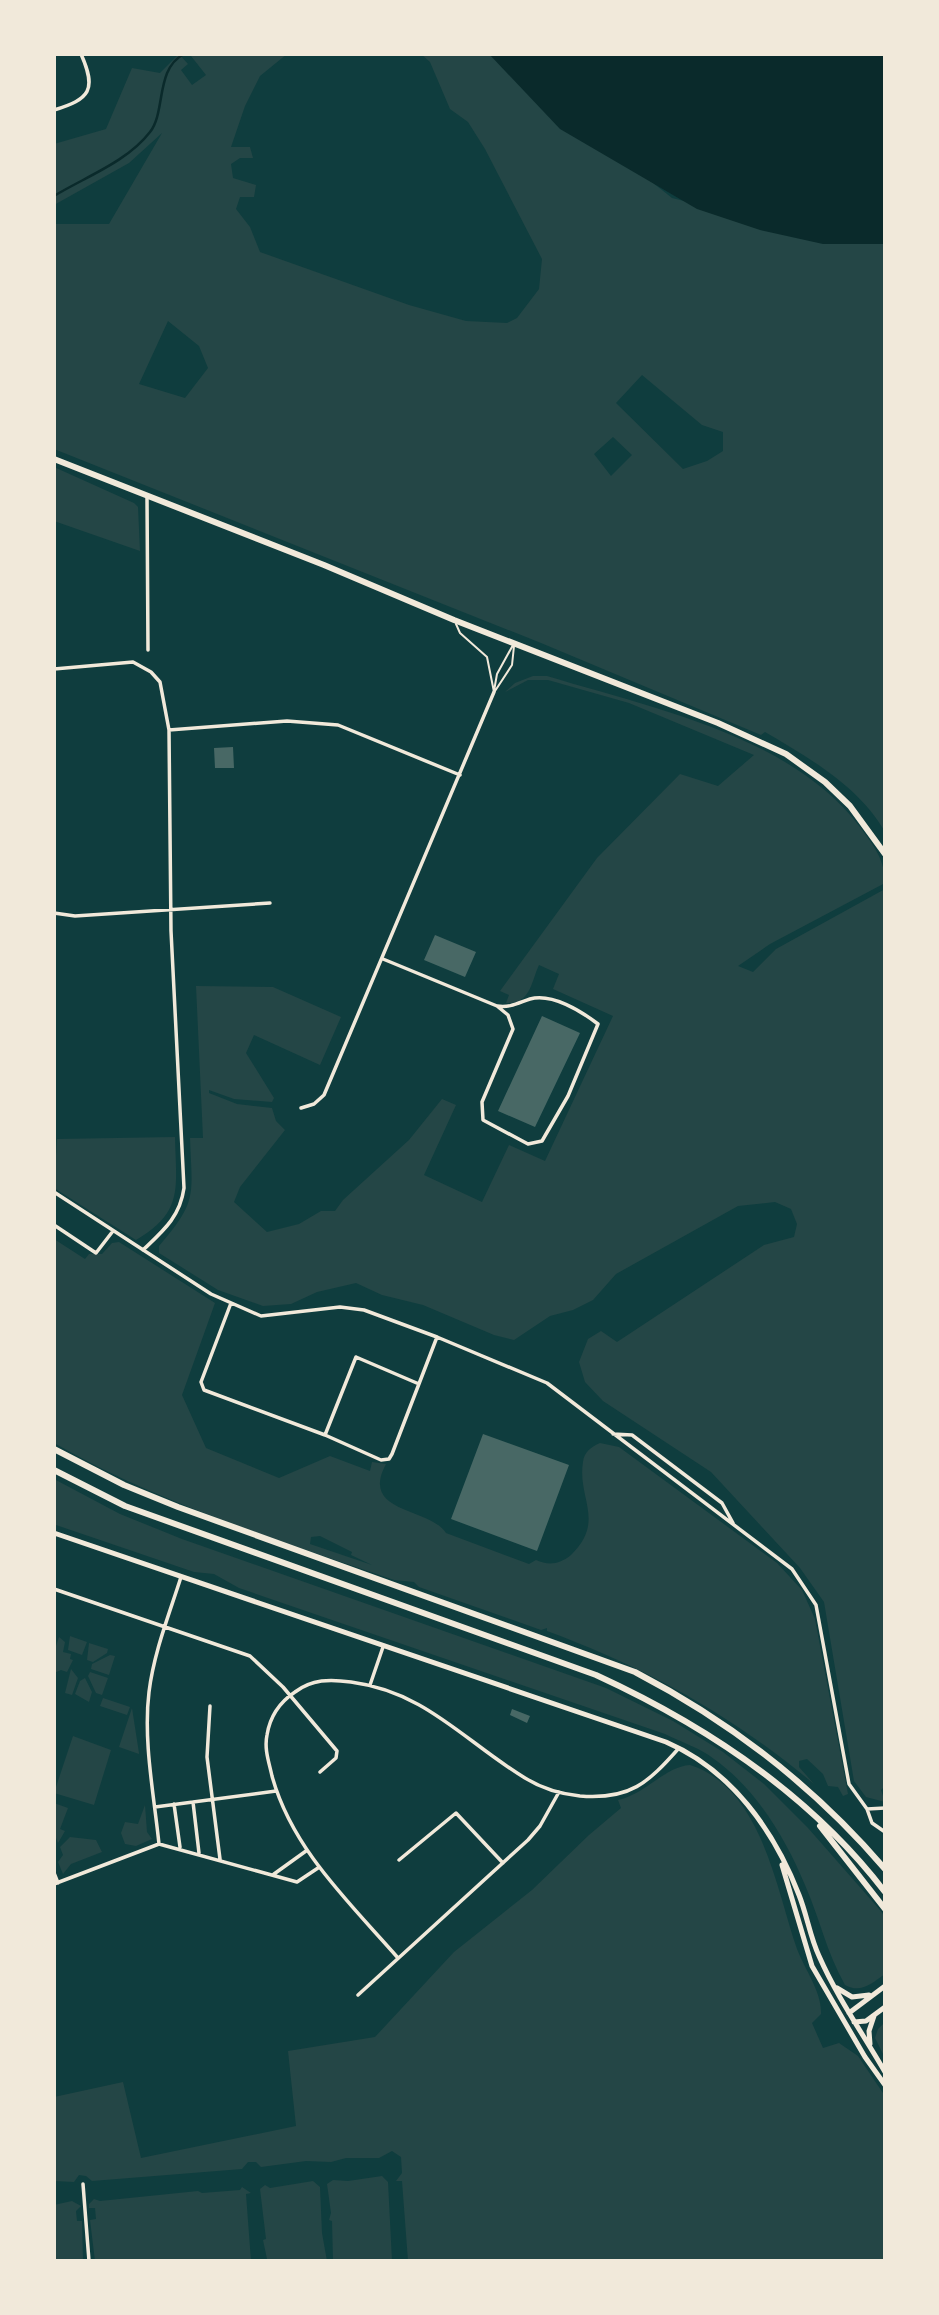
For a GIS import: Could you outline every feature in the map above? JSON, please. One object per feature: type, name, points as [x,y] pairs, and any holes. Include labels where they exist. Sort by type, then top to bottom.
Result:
[{"type":"main road","points":[[54,458],[454,620],[718,723],[786,754],[825,782],[850,806],[885,854]]},
{"type":"main road","points":[[54,1449],[124,1485],[178,1507],[635,1672],[724,1724],[786,1769],[854,1834],[885,1868]]},
{"type":"main road","points":[[54,1470],[125,1506],[596,1675],[653,1701],[706,1732],[769,1776],[843,1843],[885,1892]]},
{"type":"main road","points":[[54,1533],[679,1748],[718,1773],[749,1806],[780,1859],[798,1892],[818,1954],[830,1980],[885,2072]]},
{"type":"main road","points":[[813,1816],[885,1909]]},
{"type":"main road","points":[[780,1859],[808,1956],[844,2022],[885,2085]]},
{"type":"main road","points":[[830,1980],[848,1996],[873,1994]]},
{"type":"main road","points":[[844,2022],[849,2013],[885,1986]]},
{"type":"main road","points":[[844,2022],[855,2022],[874,2015],[885,2007]]},
{"type":"main road","points":[[872,2050],[869,2031],[874,2015]]},
{"type":"street","points":[[54,110],[77,103],[86,96],[90,84],[81,54]]},
{"type":"street","points":[[147,495],[148,650]]},
{"type":"street","points":[[54,670],[134,662],[152,672],[160,682],[169,730],[171,910],[184,1188],[180,1206],[172,1222],[142,1250]]},
{"type":"street","points":[[300,1108],[314,1104],[324,1095],[494,692]]},
{"type":"street","points":[[169,730],[286,721],[338,725],[460,775]]},
{"type":"street","points":[[54,913],[75,916],[270,903]]},
{"type":"street","points":[[383,959],[497,1006],[508,1008],[533,998],[543,998],[561,1003],[598,1024],[568,1096],[542,1140],[528,1144],[483,1120],[482,1102],[513,1029],[508,1016],[497,1006]]},
{"type":"street","points":[[54,1192],[211,1294],[261,1316],[340,1307],[364,1310],[437,1336],[547,1383],[792,1569],[816,1605],[849,1784],[867,1809],[872,1823],[885,1832]]},
{"type":"street","points":[[54,1225],[96,1253],[113,1231]]},
{"type":"street","points":[[232,1303],[201,1382],[202,1388],[325,1435],[381,1460],[389,1459],[437,1336]]},
{"type":"street","points":[[325,1435],[356,1357],[419,1384]]},
{"type":"street","points":[[612,1434],[632,1435],[722,1503],[734,1525]]},
{"type":"street","points":[[159,1844],[148,1700],[164,1626],[181,1577]]},
{"type":"street","points":[[54,1588],[250,1656],[290,1695],[337,1751],[336,1758],[320,1772]]},
{"type":"street","points":[[370,1685],[383,1647]]},
{"type":"street","points":[[398,1958],[306,1851],[276,1791],[266,1751],[266,1737],[275,1712],[290,1695],[319,1681],[370,1685],[434,1711],[524,1778],[559,1792],[599,1796],[638,1788],[653,1777],[679,1748]]},
{"type":"street","points":[[210,1706],[207,1757],[220,1859]]},
{"type":"street","points":[[155,1807],[276,1791]]},
{"type":"street","points":[[358,1995],[534,1834],[559,1792]]},
{"type":"street","points":[[193,1802],[199,1853]]},
{"type":"street","points":[[174,1804],[180,1847]]},
{"type":"street","points":[[867,1809],[885,1808]]},
{"type":"street","points":[[400,1860],[456,1813],[503,1863]]},
{"type":"street","points":[[54,1873],[56,1883],[159,1844],[180,1847],[297,1882],[319,1867]]},
{"type":"street","points":[[272,1875],[306,1851]]},
{"type":"street","points":[[83,2185],[89,2261]]},
{"type":"lane","points":[[454,620],[460,633],[486,657],[494,692]]},
{"type":"lane","points":[[494,692],[503,657],[514,643]]},
{"type":"lane","points":[[494,692],[512,665],[514,643]]},
{"type":"shaded area","points":[[179,54],[188,64],[181,70],[192,85],[206,75],[191,56],[194,54],[287,54],[260,76],[245,106],[231,147],[250,147],[253,158],[240,158],[231,164],[233,178],[256,185],[254,197],[240,197],[236,209],[250,227],[260,252],[409,305],[466,321],[507,323],[517,318],[539,289],[542,259],[485,149],[468,122],[450,109],[430,62],[421,54],[491,54],[672,198],[826,236],[885,232],[885,832],[847,787],[815,763],[765,732],[761,735],[541,643],[54,449],[54,224],[109,224],[162,133],[129,163],[54,205],[54,144],[106,129],[132,68],[160,73]],"holes":[[[168,321],[199,346],[208,368],[185,398],[139,384]],[[642,375],[702,425],[723,432],[723,451],[707,461],[683,469],[616,403]],[[613,437],[632,455],[611,476],[594,454]]]},
{"type":"shaded area","points":[[489,54],[885,54],[885,244],[823,244],[760,230],[697,209],[560,129]]},
{"type":"shaded area","points":[[54,467],[134,503],[138,507],[140,551],[54,521]]},
{"type":"shaded area","points":[[533,676],[547,676],[630,700],[717,729],[758,747],[796,769],[831,795],[860,827],[878,853],[883,867],[885,883],[770,944],[738,966],[753,972],[776,949],[885,889],[885,1786],[881,1790],[885,1802],[866,1797],[854,1781],[824,1602],[800,1568],[711,1472],[603,1401],[585,1382],[579,1362],[588,1339],[601,1331],[617,1342],[764,1245],[794,1237],[797,1224],[791,1209],[775,1202],[738,1206],[616,1274],[593,1300],[573,1310],[550,1316],[514,1340],[494,1335],[423,1305],[382,1295],[356,1283],[317,1292],[291,1304],[263,1306],[218,1290],[159,1253],[159,1246],[181,1218],[190,1197],[190,1138],[203,1138],[196,986],[273,987],[341,1017],[320,1065],[254,1035],[246,1053],[274,1098],[272,1102],[234,1099],[209,1090],[209,1093],[237,1104],[272,1108],[276,1121],[285,1130],[240,1187],[234,1202],[267,1232],[299,1224],[321,1211],[335,1211],[343,1200],[409,1140],[442,1099],[456,1105],[424,1175],[482,1202],[509,1145],[545,1161],[613,1016],[553,989],[559,974],[539,965],[529,991],[521,1000],[506,1003],[509,995],[500,991],[597,858],[680,774],[718,786],[754,755],[629,703],[548,680],[528,680],[505,692],[515,683]]},
{"type":"shaded area","points":[[175,1137],[176,1184],[170,1208],[151,1230],[136,1240],[54,1188],[57,1139]]},
{"type":"shaded area","points":[[54,1239],[85,1259],[89,1254],[102,1254],[112,1243],[119,1242],[215,1303],[182,1395],[206,1448],[279,1478],[330,1456],[370,1471],[372,1462],[386,1464],[380,1480],[382,1492],[400,1508],[426,1518],[446,1533],[529,1564],[536,1560],[554,1563],[571,1555],[587,1531],[589,1520],[582,1475],[585,1455],[600,1443],[619,1447],[777,1563],[802,1590],[815,1619],[848,1794],[843,1796],[838,1787],[828,1786],[823,1774],[807,1759],[799,1761],[799,1767],[814,1784],[752,1737],[688,1696],[620,1661],[547,1631],[547,1628],[541,1630],[419,1587],[414,1582],[394,1580],[178,1503],[94,1465],[54,1443]],"holes":[[[320,1536],[352,1552],[351,1555],[372,1565],[310,1544],[311,1537]]]},
{"type":"shaded area","points":[[54,1479],[120,1514],[182,1539],[606,1688],[673,1721],[723,1752],[764,1784],[808,1828],[880,1910],[885,1917],[885,1974],[861,1988],[845,1985],[805,1885],[768,1815],[729,1771],[703,1752],[665,1734],[239,1588],[214,1574],[194,1572],[56,1525]]},
{"type":"shaded area","points":[[70,1636],[87,1642],[82,1655],[68,1650]]},
{"type":"shaded area","points":[[59,1637],[65,1642],[63,1652],[71,1654],[70,1659],[73,1660],[67,1672],[61,1670],[54,1673],[54,1652]]},
{"type":"shaded area","points":[[89,1643],[108,1649],[107,1653],[93,1662],[87,1660]]},
{"type":"shaded area","points":[[110,1655],[115,1656],[109,1675],[91,1669],[92,1664]]},
{"type":"shaded area","points":[[71,1669],[78,1678],[72,1695],[65,1693]]},
{"type":"shaded area","points":[[90,1672],[108,1678],[102,1695],[96,1693],[88,1676]]},
{"type":"shaded area","points":[[85,1678],[92,1692],[89,1702],[75,1694],[80,1681]]},
{"type":"shaded area","points":[[103,1698],[130,1707],[127,1715],[100,1706]]},
{"type":"shaded area","points":[[132,1708],[139,1753],[139,1754],[119,1747]]},
{"type":"shaded area","points":[[73,1736],[111,1750],[94,1805],[54,1793]]},
{"type":"shaded area","points":[[690,1765],[714,1777],[734,1795],[763,1843],[797,1949],[819,1998],[821,2014],[812,2023],[823,2048],[839,2043],[858,2056],[885,2096],[885,2261],[408,2261],[402,2181],[396,2181],[402,2173],[401,2157],[392,2151],[379,2158],[306,2161],[261,2167],[256,2162],[248,2162],[242,2169],[92,2181],[79,2175],[74,2182],[54,2181],[54,2097],[123,2082],[141,2158],[296,2126],[288,2051],[375,2037],[454,1952],[532,1890],[621,1808],[618,1800],[637,1792],[672,1770]]},
{"type":"shaded area","points":[[54,1803],[68,1808],[60,1829],[65,1831],[58,1843],[54,1833]]},
{"type":"shaded area","points":[[145,1805],[147,1832],[152,1839],[136,1846],[125,1844],[121,1833],[125,1822],[138,1824]]},
{"type":"shaded area","points":[[70,1837],[96,1840],[102,1852],[71,1864],[63,1874],[58,1862],[63,1855],[60,1847]]},
{"type":"shaded area","points":[[885,2022],[885,2058],[875,2038],[878,2029]]},
{"type":"shaded area","points":[[382,2176],[388,2182],[392,2261],[333,2261],[332,2221],[329,2220],[331,2213],[327,2184],[333,2180],[348,2181]]},
{"type":"shaded area","points":[[313,2181],[320,2187],[322,2233],[327,2261],[264,2261],[267,2259],[263,2240],[266,2239],[260,2189],[265,2185],[270,2188]]},
{"type":"shaded area","points":[[242,2187],[251,2193],[246,2194],[251,2261],[95,2261],[90,2220],[96,2219],[95,2208],[89,2208],[94,2199],[100,2201],[198,2191],[240,2190]]},
{"type":"shaded area","points":[[72,2201],[81,2206],[76,2211],[77,2221],[82,2221],[83,2261],[54,2261],[54,2205]]},
{"type":"building","points":[[233,747],[234,768],[215,768],[214,748]]},
{"type":"building","points":[[435,935],[476,952],[465,977],[424,960]]},
{"type":"building","points":[[542,1016],[580,1033],[535,1127],[498,1111]]},
{"type":"building","points":[[483,1434],[569,1465],[537,1551],[451,1519]]},
{"type":"building","points":[[512,1709],[530,1716],[527,1723],[510,1715]]},
{"type":"waterway","points":[[54,196],[105,168],[141,143],[155,124],[169,70],[184,54]]}]
